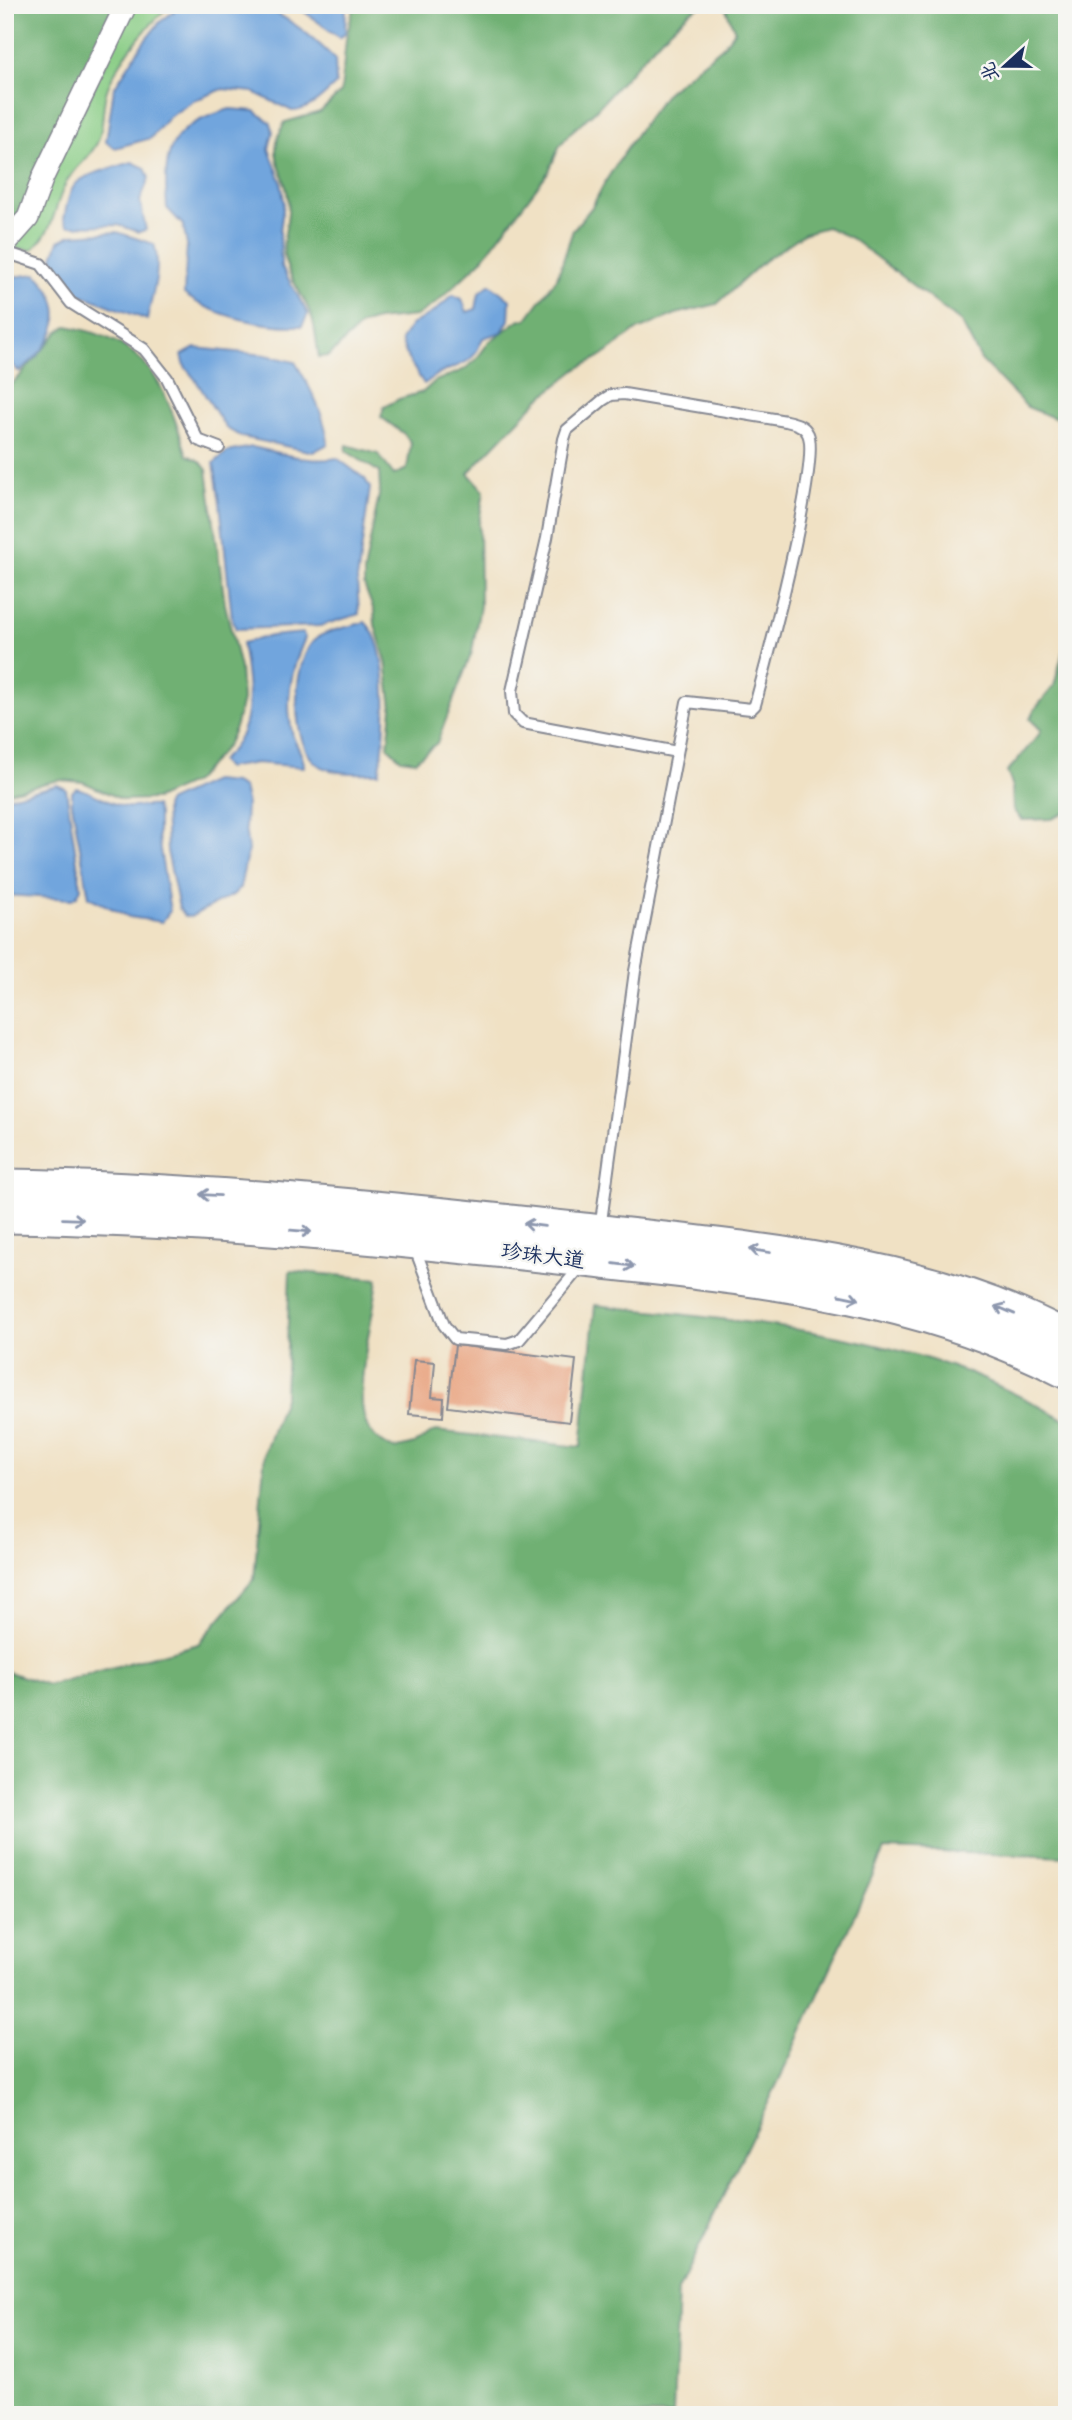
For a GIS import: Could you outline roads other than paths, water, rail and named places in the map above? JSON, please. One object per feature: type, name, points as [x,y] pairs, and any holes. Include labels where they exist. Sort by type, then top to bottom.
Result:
[{"type":"highway","name":"珍珠大道","points":[[5,1186],[275,1199],[392,1208],[891,1306],[987,1334],[1067,1372]]},
{"type":"highway","name":"珍珠大道","points":[[5,1216],[234,1226],[412,1240],[752,1250],[829,1262],[898,1277],[998,1306],[1067,1338]]},
{"type":"street","points":[[5,244],[28,218],[43,177],[126,5]]},
{"type":"lane","points":[[5,252],[41,264],[71,303],[144,349],[167,378],[198,440],[219,447]]},
{"type":"lane","points":[[412,1240],[444,1325],[455,1339],[507,1344],[519,1340],[592,1246],[635,971],[687,702],[751,709],[755,705],[794,545],[809,466],[810,442],[808,433],[802,426],[624,394],[611,395],[567,430],[564,439],[547,538],[512,691],[514,714],[523,723],[677,752]]},
{"type":"water","points":[[246,4],[276,13],[308,35],[335,59],[336,84],[311,105],[292,111],[253,92],[223,89],[195,100],[169,117],[151,138],[115,148],[106,142],[114,88],[160,22],[182,5]]},
{"type":"water","points":[[295,5],[346,5],[345,33],[340,38]]},
{"type":"water","points":[[230,109],[255,111],[271,123],[273,132],[269,149],[281,181],[284,202],[280,231],[281,266],[308,314],[302,326],[272,325],[240,319],[210,309],[184,294],[187,245],[183,225],[167,208],[169,155],[182,132],[194,123]]},
{"type":"water","points":[[132,162],[145,168],[149,178],[140,201],[146,230],[139,232],[118,225],[68,226],[64,219],[72,189],[78,181]]},
{"type":"water","points":[[117,232],[154,244],[157,272],[147,320],[74,292],[62,279],[53,257],[59,241],[71,235]]},
{"type":"water","points":[[36,274],[48,288],[54,301],[57,314],[55,326],[42,350],[19,372],[5,357],[5,278]]},
{"type":"water","points":[[490,284],[510,300],[509,320],[502,332],[483,338],[470,359],[424,384],[408,359],[401,340],[411,325],[435,311],[453,295],[462,299],[467,312],[476,309],[479,293]]},
{"type":"water","points":[[195,348],[266,355],[295,362],[320,412],[328,444],[313,452],[242,437],[226,428],[185,367],[182,355]]},
{"type":"water","points":[[252,447],[316,460],[337,458],[365,479],[370,488],[357,580],[359,614],[320,626],[236,629],[232,618],[214,463],[227,452]]},
{"type":"water","points":[[365,622],[374,634],[383,672],[385,716],[379,773],[334,771],[320,766],[310,757],[303,742],[298,723],[298,682],[309,647],[318,637]]},
{"type":"water","points":[[303,633],[305,638],[290,686],[289,710],[293,736],[302,755],[304,767],[256,763],[226,768],[220,761],[232,749],[241,734],[247,709],[242,643],[271,636]]},
{"type":"water","points":[[213,781],[234,783],[243,788],[248,850],[240,888],[233,895],[190,917],[184,916],[179,908],[167,851],[165,807],[167,802]]},
{"type":"water","points":[[57,785],[66,789],[81,888],[72,899],[5,895],[5,798]]},
{"type":"water","points":[[76,788],[120,806],[155,806],[170,911],[162,922],[129,917],[89,897],[72,804],[72,792]]}]
